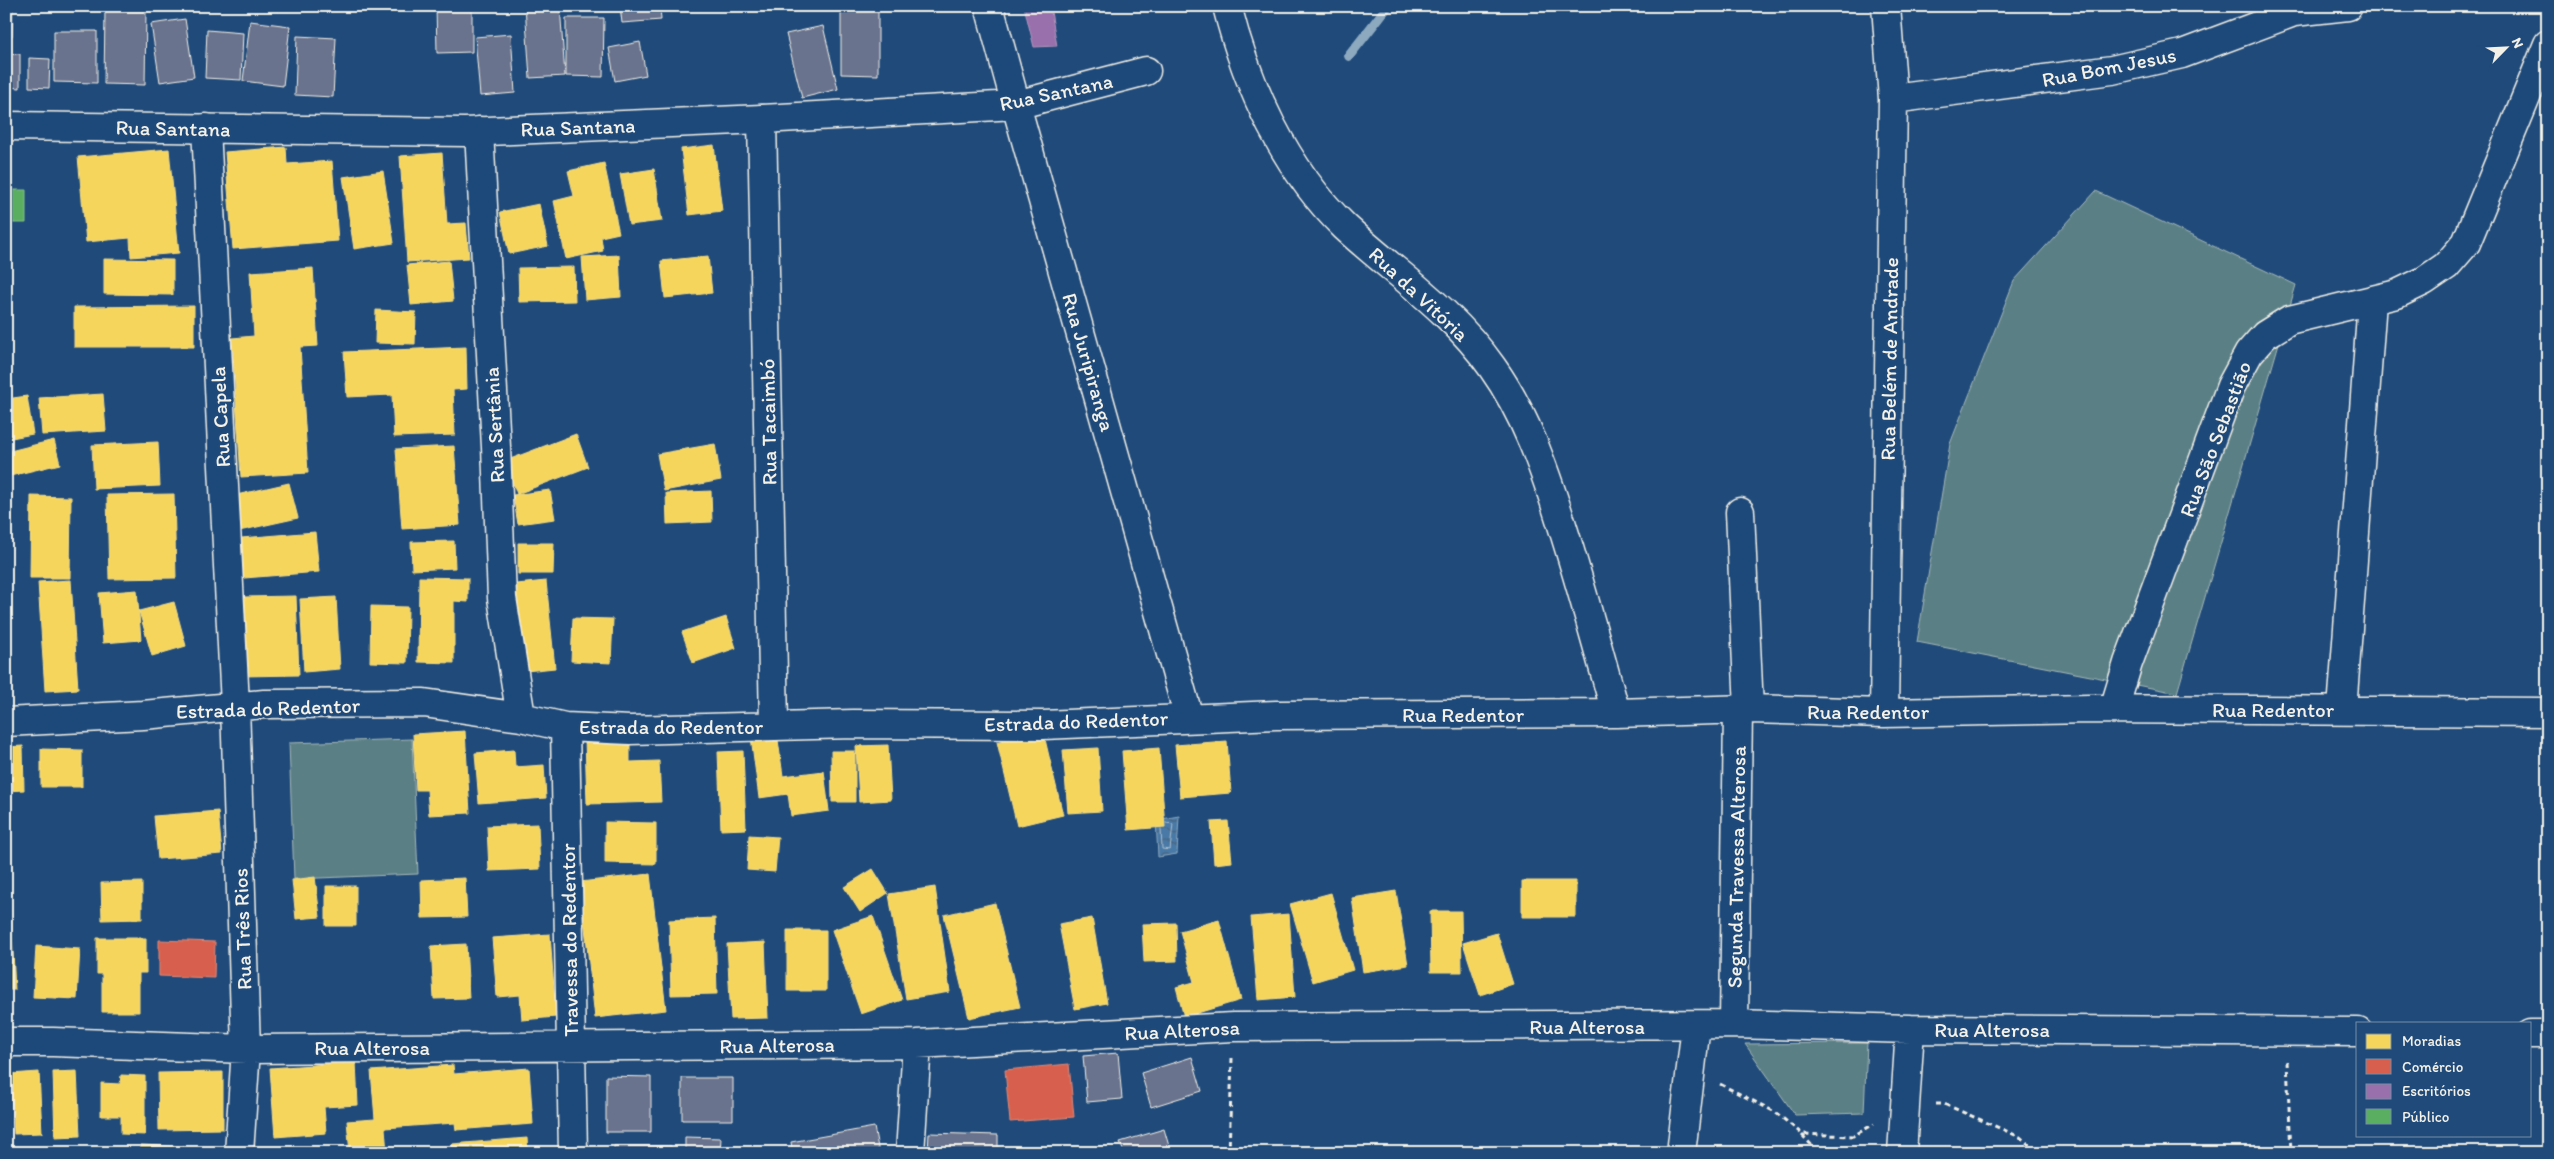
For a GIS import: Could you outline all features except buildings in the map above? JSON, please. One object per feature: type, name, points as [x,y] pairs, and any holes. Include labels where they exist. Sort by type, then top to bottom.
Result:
[{"type":"street","name":"Rua Juripiranga","points":[[989,6],[1188,718]]},
{"type":"street","name":"Rua da Vitória","points":[[1227,6],[1249,78],[1304,179],[1318,198],[1345,227],[1460,326],[1492,366],[1510,395],[1528,430],[1550,489],[1577,571],[1616,713]]},
{"type":"street","name":"Rua Belém de Andrade","points":[[1884,712],[1893,99],[1886,6]]},
{"type":"street","name":"Rua Bom Jesus","points":[[1893,99],[2112,70],[2182,54],[2294,9],[2348,6]]},
{"type":"street","name":"Rua São Sebastião","points":[[2114,709],[2128,663],[2231,386],[2248,353],[2265,335],[2289,320],[2372,301],[2424,282],[2446,266],[2466,243],[2548,44]]},
{"type":"street","name":"Rua Santana","points":[[6,126],[479,131],[762,119],[1016,105],[1146,71]]},
{"type":"street","name":"Rua Tacaimbó","points":[[762,119],[774,726]]},
{"type":"street","name":"Rua Capela","points":[[206,128],[235,705]]},
{"type":"street","name":"Rua Sertânia","points":[[479,131],[502,598],[521,717]]},
{"type":"street","points":[[2342,710],[2372,301]]},
{"type":"street","name":"Segunda Travessa Alterosa","points":[[1734,1024],[1744,710],[1740,512]]},
{"type":"street","name":"Estrada do Redentor","points":[[6,722],[143,714],[235,705],[424,703],[521,717],[566,727],[630,730],[774,726],[1043,725],[1188,718]]},
{"type":"street","name":"Rua Três Rios","points":[[235,705],[246,1049],[240,1153]]},
{"type":"street","name":"Rua Redentor","points":[[1188,718],[1276,715],[1616,713],[1744,710],[1884,712],[2114,709],[2548,712]]},
{"type":"street","name":"Travessa do Redentor","points":[[566,727],[573,1153]]},
{"type":"street","name":"Rua Alterosa","points":[[6,1042],[246,1049],[917,1044],[1234,1027],[1734,1024],[1910,1029],[2356,1032]]},
{"type":"street","points":[[1680,1153],[1696,1025]]},
{"type":"street","points":[[1902,1153],[1910,1029]]},
{"type":"street","points":[[2532,1034],[2548,1034]]},
{"type":"street","points":[[910,1153],[917,1044]]},
{"type":"path","points":[[1229,1153],[1234,1027]]},
{"type":"path","points":[[2286,1031],[2291,1153]]},
{"type":"path","points":[[1690,1069],[1775,1112],[1802,1134],[1819,1153]]},
{"type":"path","points":[[1802,1134],[1853,1136],[1888,1116],[1904,1104],[1944,1104],[2020,1137],[2039,1153]]},
{"type":"green space","points":[[2096,191],[2296,285],[2177,693],[1917,642],[1950,444],[2014,281]]},
{"type":"green space","points":[[412,739],[418,874],[294,879],[289,743]]},
{"type":"green space","points":[[1867,1043],[1864,1113],[1795,1115],[1745,1044]]},
{"type":"water","points":[[1179,816],[1177,854],[1158,857],[1156,820]]},
{"type":"waterway","points":[[1349,56],[1388,6]]}]
